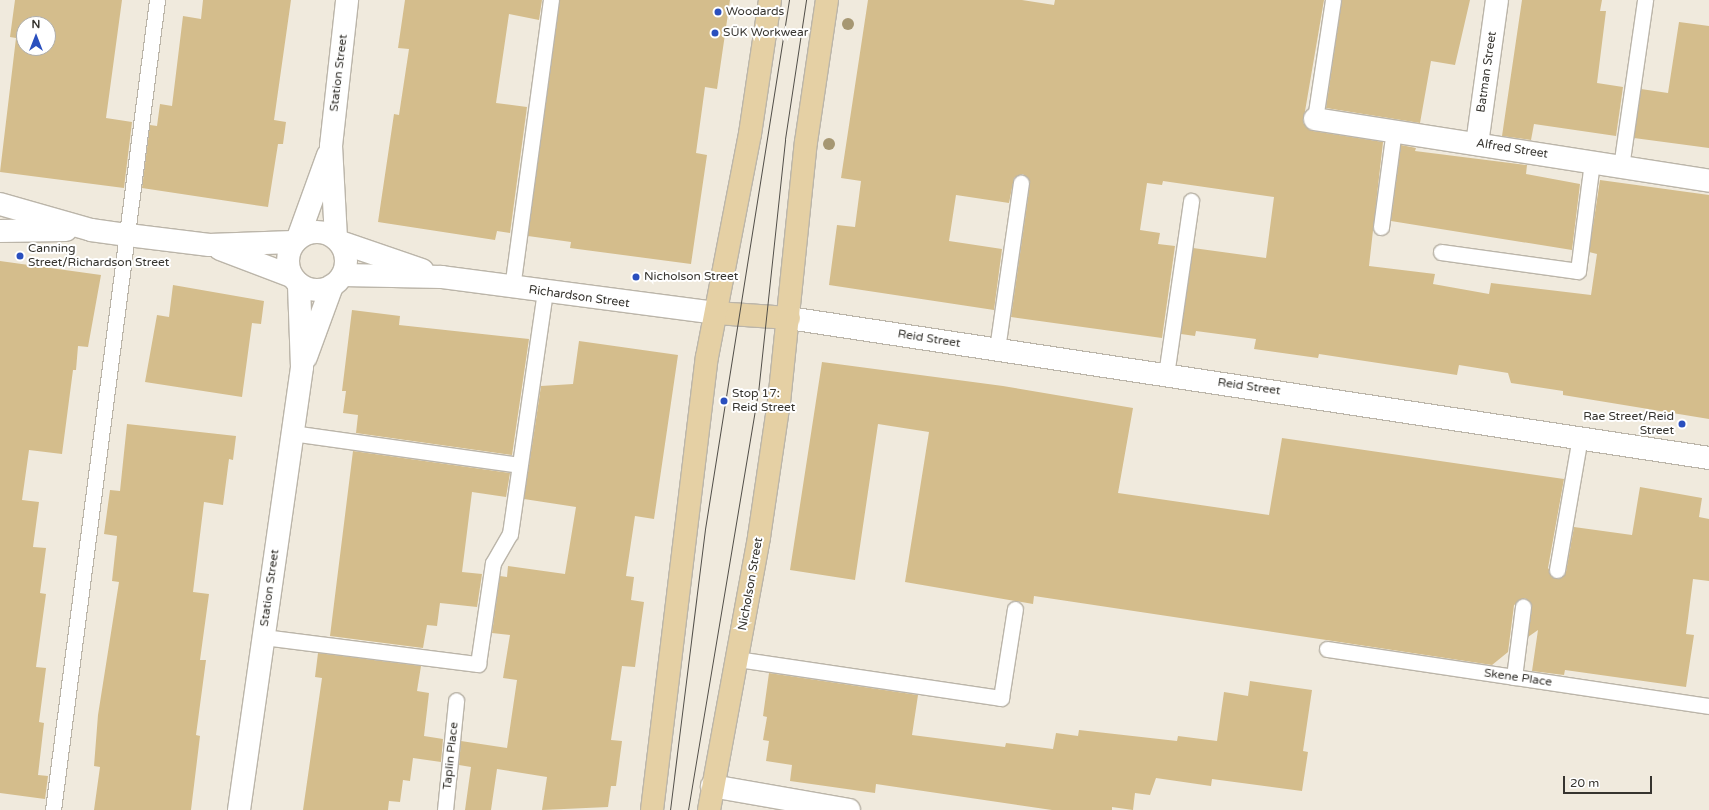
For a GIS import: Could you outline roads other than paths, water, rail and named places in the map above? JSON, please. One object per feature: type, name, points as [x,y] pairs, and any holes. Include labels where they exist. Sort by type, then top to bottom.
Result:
[{"type":"main road","points":[[652,810],[689,487],[716,312],[750,134],[770,0]]},
{"type":"main road","name":"Nicholson Street","points":[[709,810],[712,786],[759,537],[789,318],[806,142],[827,0]]},
{"type":"main road","points":[[716,312],[789,318]]},
{"type":"street","name":"Station Street","points":[[338,240],[331,146],[347,0]]},
{"type":"street","name":"Batman Street","points":[[1478,144],[1497,0]]},
{"type":"street","name":"Alfred Street","points":[[1315,119],[1394,130],[1709,181]]},
{"type":"street","name":"Station Street","points":[[296,240],[331,146]]},
{"type":"street","points":[[0,204],[92,230],[209,245],[296,240],[317,231],[338,240],[346,258],[337,280],[315,290],[295,280],[209,245]]},
{"type":"street","points":[[0,231],[92,230]]},
{"type":"street","points":[[295,280],[287,258],[296,240]]},
{"type":"street","name":"Richardson Street","points":[[338,240],[442,277]]},
{"type":"street","name":"Richardson Street","points":[[337,280],[442,277],[512,288],[716,312]]},
{"type":"street","name":"Station Street","points":[[239,810],[262,637],[302,367],[295,280]]},
{"type":"street","name":"Station Street","points":[[302,367],[337,280]]},
{"type":"street","name":"Reid Street","points":[[789,318],[1580,437],[1709,458]]},
{"type":"street","points":[[712,786],[849,810]]},
{"type":"lane","points":[[53,810],[157,0]]},
{"type":"lane","points":[[512,288],[551,0]]},
{"type":"lane","points":[[1315,119],[1333,0]]},
{"type":"lane","points":[[1620,167],[1645,0]]},
{"type":"lane","points":[[1380,227],[1394,130]]},
{"type":"lane","points":[[1441,252],[1578,271],[1592,162]]},
{"type":"lane","points":[[997,349],[1021,183]]},
{"type":"lane","points":[[1166,375],[1191,201]]},
{"type":"lane","points":[[262,637],[478,664],[493,563],[510,534],[545,292]]},
{"type":"lane","points":[[292,433],[519,465]]},
{"type":"lane","points":[[1557,570],[1580,437]]},
{"type":"lane","points":[[1514,677],[1523,607]]},
{"type":"lane","points":[[737,659],[1001,698],[1015,610]]},
{"type":"lane","name":"Skene Place","points":[[1327,649],[1709,706]]},
{"type":"lane","name":"Taplin Place","points":[[445,810],[456,701]]},
{"type":"tram line","points":[[670,810],[705,529],[789,0]]},
{"type":"tram line","points":[[688,810],[758,393],[785,139],[806,0]]},
{"type":"place","name":"Woodards","points":[[718,12]]},
{"type":"place","name":"SÜK Workwear","points":[[715,33]]},
{"type":"place","name":"Canning Street/Richardson Street","points":[[20,256]]},
{"type":"place","name":"Nicholson Street","points":[[636,277]]},
{"type":"place","name":"Stop 17: Reid Street","points":[[724,401]]},
{"type":"place","name":"Rae Street/Reid Street","points":[[1682,424]]}]
